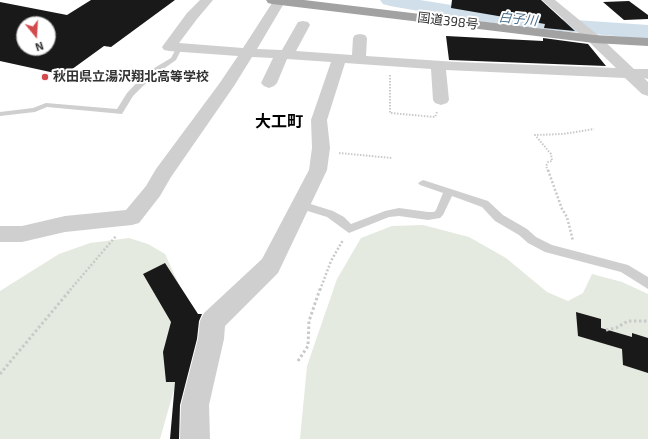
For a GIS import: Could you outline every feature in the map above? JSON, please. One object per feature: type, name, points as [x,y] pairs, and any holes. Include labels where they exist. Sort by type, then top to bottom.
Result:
[{"type":"highway","name":"国道398号","points":[[277,0],[648,42]]},
{"type":"street","points":[[207,0],[192,16],[170,47],[349,60],[648,74]]},
{"type":"street","points":[[0,234],[22,234],[65,224],[132,217],[153,191],[163,174],[226,86],[277,0]]},
{"type":"street","points":[[548,0],[564,15],[591,36],[648,91]]},
{"type":"street","points":[[269,83],[303,26]]},
{"type":"street","points":[[195,439],[195,405],[214,321],[270,266],[318,170],[320,150],[319,120],[360,38]]},
{"type":"street","points":[[438,65],[441,100]]},
{"type":"lane","points":[[0,114],[35,110],[46,105],[119,112],[130,95],[149,75],[174,59],[179,48]]},
{"type":"lane","points":[[423,183],[485,204],[499,218],[523,232],[532,240],[549,249],[624,268],[638,275],[648,284]]},
{"type":"lane","points":[[301,205],[330,214],[349,228],[393,213],[409,213],[428,216],[436,215],[440,212],[449,191]]},
{"type":"path","points":[[390,62],[390,113],[435,117],[441,100]]},
{"type":"path","points":[[576,257],[567,217],[562,209],[546,166],[548,162],[552,161],[551,154],[536,135],[563,134],[594,129]]},
{"type":"path","points":[[320,150],[392,158]]},
{"type":"path","points":[[0,374],[132,217]]},
{"type":"path","points":[[298,361],[308,346],[309,321],[322,283],[331,260],[349,228]]},
{"type":"path","points":[[606,330],[616,328],[628,321],[648,320]]},
{"type":"shaded area","points":[[423,225],[469,237],[506,258],[547,292],[568,301],[583,293],[592,274],[622,282],[648,294],[648,439],[300,439],[307,366],[337,279],[361,238],[392,226]]},
{"type":"shaded area","points":[[129,238],[148,244],[165,254],[189,306],[189,337],[160,439],[0,439],[0,291],[59,254],[90,243]]},
{"type":"building","points":[[91,0],[175,0],[111,47],[104,46],[64,75],[0,61],[0,2],[67,15]]},
{"type":"building","points":[[452,0],[541,0],[575,31],[544,28],[545,24],[451,8]]},
{"type":"building","points":[[629,1],[648,15],[648,19],[624,20],[603,2]]},
{"type":"building","points":[[446,36],[543,41],[543,38],[588,44],[606,66],[449,60]]},
{"type":"building","points":[[165,263],[198,314],[202,314],[199,321],[197,339],[180,405],[179,439],[170,439],[175,382],[166,382],[163,352],[171,322],[143,274]]},
{"type":"building","points":[[576,312],[601,319],[601,328],[632,337],[632,333],[648,338],[648,373],[623,365],[622,349],[578,336]]},
{"type":"waterway","name":"白子川","points":[[390,0],[476,15],[561,25],[648,32]]},
{"type":"place","name":"秋田県立湯沢翔北高等学校","points":[[45,77]]},
{"type":"district","name":"大工町","points":[[279,122]]}]
